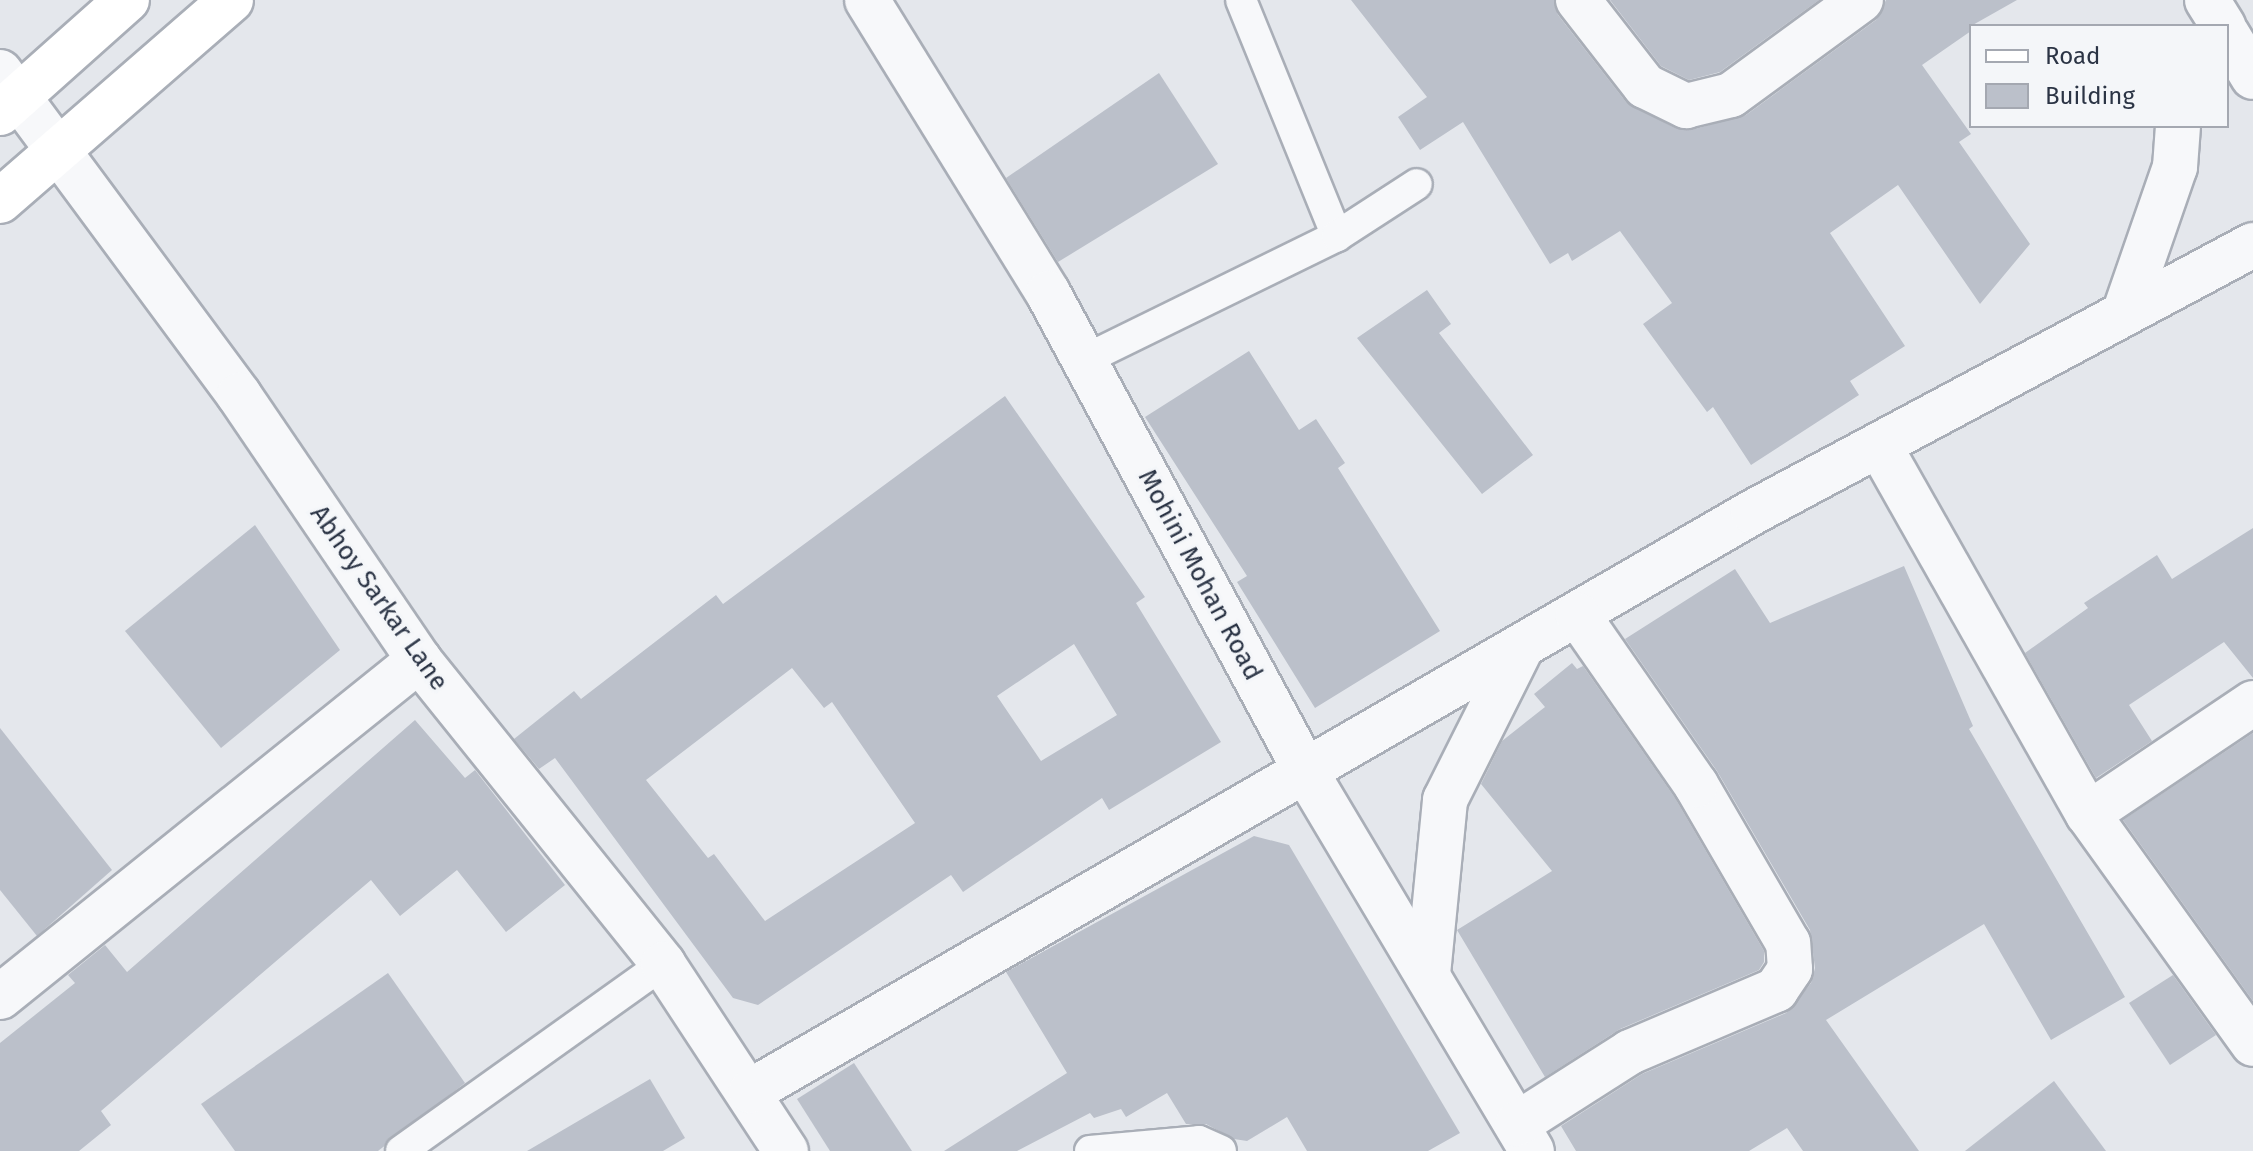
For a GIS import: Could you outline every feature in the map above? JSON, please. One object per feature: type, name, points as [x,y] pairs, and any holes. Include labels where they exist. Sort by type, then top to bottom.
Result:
[{"type":"main road","points":[[7,94],[127,0]]},
{"type":"main road","points":[[0,201],[231,0]]},
{"type":"street","name":"Mohini Mohan Road","points":[[867,0],[1084,360],[1306,772],[1525,1138]]},
{"type":"street","points":[[1578,0],[1645,86],[1686,106],[1731,95],[1861,0]]},
{"type":"street","points":[[2183,24],[2184,0]]},
{"type":"street","points":[[2207,0],[2222,24]]},
{"type":"street","points":[[2229,37],[2253,77]]},
{"type":"street","name":"Abhoy Sarkar Lane","points":[[7,94],[60,150],[239,395],[419,660],[663,964],[751,1091],[786,1151]]},
{"type":"street","points":[[2124,314],[2175,167],[2178,128]]},
{"type":"street","points":[[751,1091],[1879,445],[2253,245]]},
{"type":"street","points":[[1879,445],[2088,814],[2253,1044]]},
{"type":"street","points":[[1525,1138],[1630,1052],[1776,990],[1790,969],[1788,943],[1696,785],[1578,615]]},
{"type":"street","points":[[1428,974],[1445,800],[1521,648]]},
{"type":"street","points":[[0,997],[419,660]]},
{"type":"street","points":[[2088,814],[2253,703]]},
{"type":"lane","points":[[1241,0],[1337,236]]},
{"type":"lane","points":[[1084,360],[1337,236],[1417,184]]},
{"type":"lane","points":[[401,1151],[663,964]]},
{"type":"lane","points":[[1090,1151],[1199,1141],[1221,1151]]},
{"type":"building","points":[[1351,0],[1554,0],[1558,15],[1626,102],[1675,128],[1691,130],[1746,115],[1876,20],[1886,0],[2017,0],[1975,24],[1969,24],[1969,32],[1922,65],[1971,134],[1959,142],[2030,244],[1980,304],[1898,185],[1830,233],[1905,346],[1850,381],[1859,395],[1751,465],[1713,407],[1707,412],[1643,324],[1672,303],[1620,231],[1572,261],[1568,253],[1550,264],[1463,122],[1420,150],[1398,117],[1427,97]]},
{"type":"building","points":[[1610,0],[1819,0],[1720,72],[1689,80],[1661,66]]},
{"type":"building","points":[[1159,73],[1218,164],[1058,262],[1006,178]]},
{"type":"building","points":[[1427,290],[1451,324],[1439,333],[1533,455],[1482,494],[1357,338]]},
{"type":"building","points":[[1249,351],[1299,430],[1316,419],[1345,463],[1338,468],[1440,631],[1315,708],[1237,582],[1247,576],[1145,417]]},
{"type":"building","points":[[1005,396],[1145,597],[1136,603],[1221,742],[1109,810],[1102,798],[963,892],[951,875],[758,1005],[733,998],[555,758],[539,769],[514,739],[574,691],[581,699],[716,595],[723,604]],"holes":[[[1074,644],[1117,715],[1041,761],[997,696]],[[792,668],[824,708],[832,702],[915,823],[765,921],[714,854],[708,858],[646,780]]]},
{"type":"building","points":[[255,525],[340,650],[221,748],[125,631]]},
{"type":"building","points":[[2253,528],[2253,678],[2224,642],[2129,705],[2152,741],[2096,778],[2025,653],[2088,608],[2084,603],[2157,555],[2172,579]]},
{"type":"building","points":[[1904,566],[1973,726],[1969,729],[2125,997],[2051,1040],[1984,924],[1826,1020],[1919,1151],[1803,1151],[1787,1128],[1749,1151],[1576,1151],[1561,1126],[1642,1074],[1786,1013],[1811,983],[1815,968],[1810,930],[1717,771],[1625,639],[1735,569],[1770,623]]},
{"type":"building","points":[[1572,663],[1577,669],[1583,666],[1675,798],[1764,951],[1764,962],[1759,970],[1620,1029],[1545,1077],[1457,930],[1552,871],[1481,784],[1502,741],[1545,707],[1534,694]]},
{"type":"building","points":[[415,720],[465,778],[475,770],[565,885],[506,932],[457,870],[400,916],[371,880],[101,1111],[111,1125],[79,1151],[0,1151],[0,1043],[75,983],[68,975],[105,945],[127,972]]},
{"type":"building","points":[[0,728],[112,870],[37,936],[0,890]]},
{"type":"building","points":[[2253,733],[2253,1001],[2123,820]]},
{"type":"building","points":[[1254,836],[1289,845],[1460,1133],[1428,1151],[1307,1151],[1287,1117],[1247,1141],[1234,1139],[1206,1124],[1186,1124],[1167,1093],[1126,1117],[1121,1109],[1094,1118],[1090,1113],[1017,1151],[944,1151],[1067,1073],[1006,972]]},
{"type":"building","points":[[388,973],[465,1083],[378,1151],[235,1151],[201,1104]]},
{"type":"building","points":[[2173,975],[2216,1035],[2170,1065],[2129,1003]]},
{"type":"building","points":[[854,1063],[912,1151],[830,1151],[797,1099]]},
{"type":"building","points":[[650,1079],[685,1138],[663,1151],[527,1151]]},
{"type":"building","points":[[2054,1081],[2106,1151],[1965,1151]]}]
